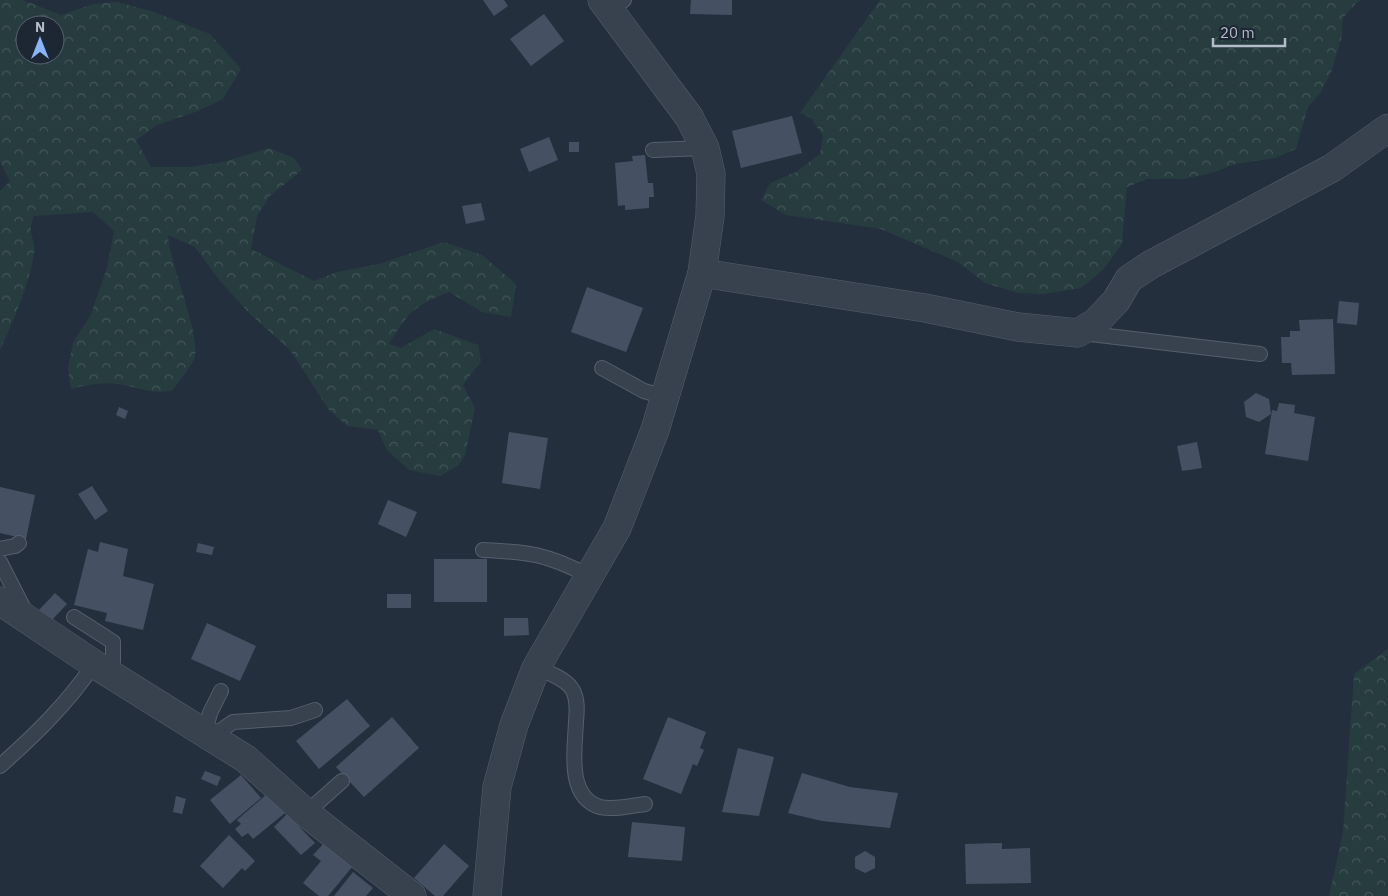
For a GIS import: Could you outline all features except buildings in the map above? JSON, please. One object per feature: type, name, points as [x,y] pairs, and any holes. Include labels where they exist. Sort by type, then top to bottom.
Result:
[{"type":"street","points":[[487,896],[497,786],[514,725],[536,668],[617,528],[655,430],[702,273],[710,216],[711,174],[705,148],[689,117],[612,4]]},
{"type":"street","points":[[702,273],[925,308],[1018,327],[1078,333],[1096,322],[1116,301],[1129,279],[1150,264],[1332,168],[1388,128]]},
{"type":"street","points":[[0,601],[246,759],[306,813],[412,896]]},
{"type":"lane","points":[[653,150],[705,148]]},
{"type":"lane","points":[[1078,333],[1260,354]]},
{"type":"lane","points":[[602,368],[644,391],[665,397]]},
{"type":"lane","points":[[0,549],[15,546],[19,543]]},
{"type":"lane","points":[[483,550],[528,552],[542,555],[589,576]]},
{"type":"lane","points":[[0,562],[25,608],[28,619]]},
{"type":"lane","points":[[0,766],[33,737],[76,691],[113,661],[113,642],[74,617]]},
{"type":"lane","points":[[536,668],[554,675],[572,688],[577,703],[575,766],[577,783],[584,797],[600,807],[646,804]]},
{"type":"lane","points":[[221,691],[210,713],[209,734],[233,722],[292,718],[315,710]]},
{"type":"lane","points":[[306,813],[342,781]]},
{"type":"green space","points":[[0,0],[23,0],[61,15],[93,4],[117,2],[154,12],[210,34],[241,69],[223,99],[198,111],[157,125],[136,140],[151,167],[190,167],[223,162],[269,148],[294,158],[302,170],[270,196],[257,216],[251,249],[314,281],[337,272],[379,264],[444,242],[482,255],[516,284],[511,317],[482,312],[449,292],[413,311],[401,324],[389,344],[401,348],[434,329],[478,345],[481,361],[463,385],[475,408],[465,455],[459,465],[440,476],[409,470],[387,450],[378,430],[347,426],[329,410],[290,350],[250,314],[220,281],[195,247],[168,235],[194,335],[196,349],[194,359],[189,368],[172,391],[152,391],[109,383],[71,389],[68,368],[73,343],[91,314],[107,268],[114,231],[93,212],[34,216],[31,231],[34,254],[28,279],[0,350],[0,191],[10,181],[0,162]]},
{"type":"green space","points":[[880,0],[1362,0],[1357,2],[1343,18],[1342,36],[1332,70],[1321,92],[1308,107],[1296,149],[1275,158],[1235,164],[1212,173],[1182,179],[1147,179],[1127,187],[1122,244],[1103,270],[1081,288],[1044,294],[1018,293],[985,283],[958,262],[881,229],[786,215],[761,200],[770,183],[796,172],[820,154],[823,136],[811,118],[800,113]]},
{"type":"green space","points":[[1388,649],[1388,896],[1329,896],[1343,832],[1354,674]]}]
